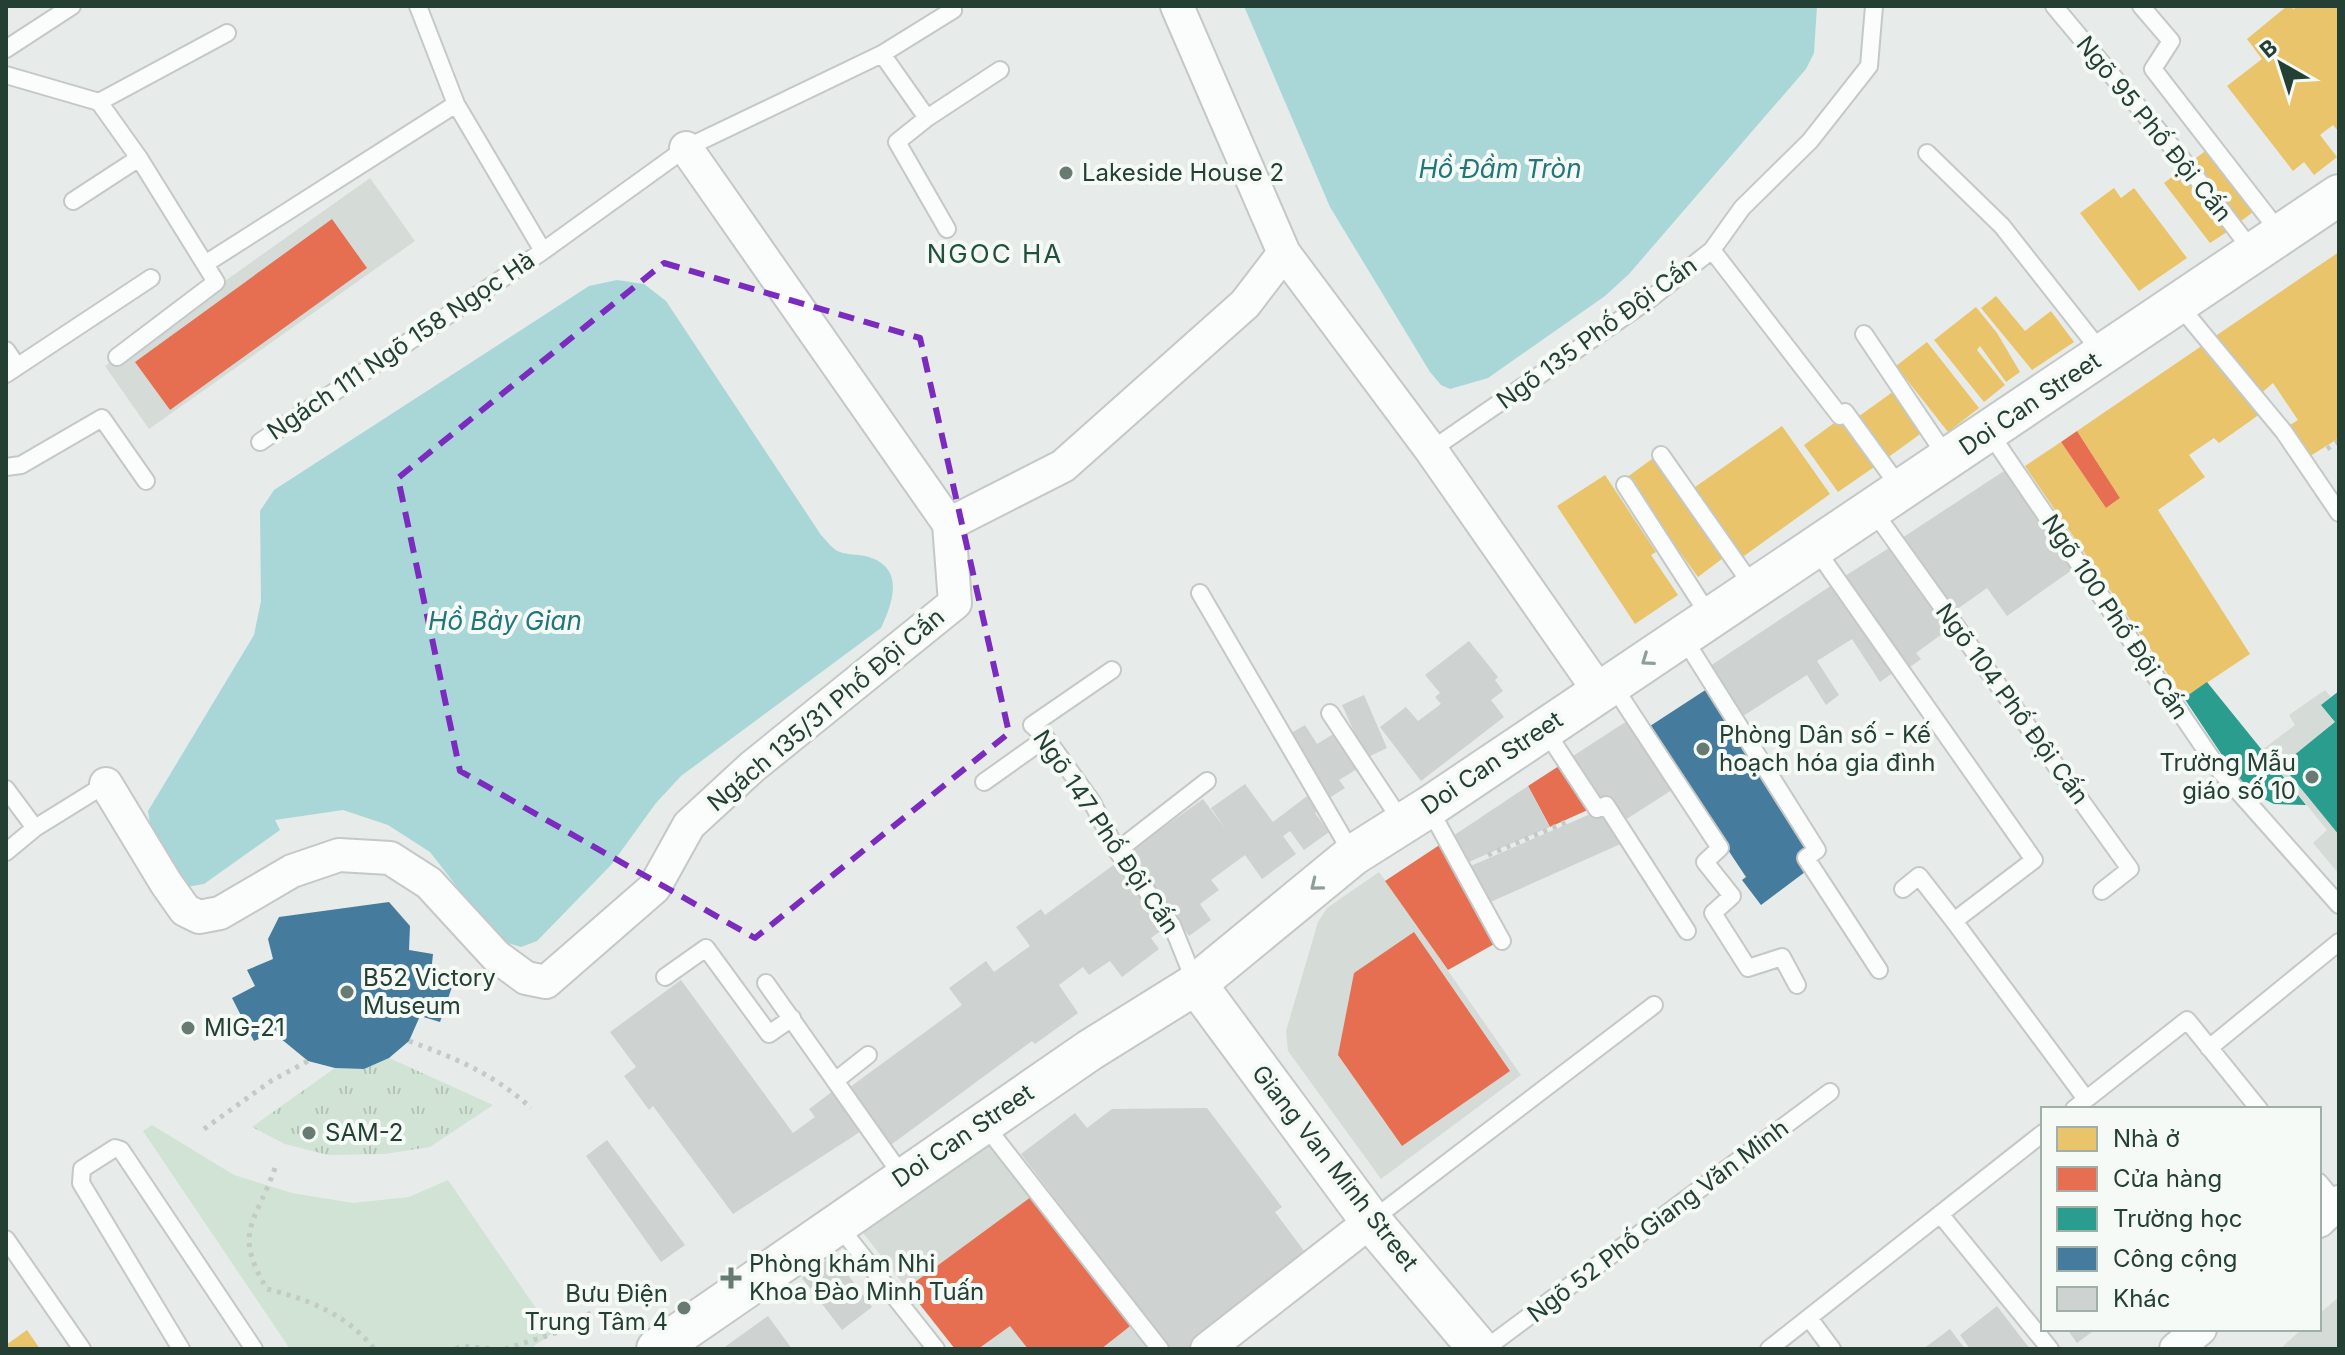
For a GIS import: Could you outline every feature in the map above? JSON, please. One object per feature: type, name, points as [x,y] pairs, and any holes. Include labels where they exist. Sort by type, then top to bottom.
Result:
[{"type":"street","points":[[1177,6],[1284,253],[1606,688]]},
{"type":"street","points":[[686,148],[949,524],[1063,466],[1245,304],[1284,253]]},
{"type":"street","name":"Doi Can Street","points":[[657,1349],[983,1122],[1196,984],[1353,855],[2339,195]]},
{"type":"street","name":"Ngách 135/31 Phố Đội Cấn","points":[[106,784],[166,883],[185,910],[199,917],[220,913],[292,871],[339,855],[390,858],[429,883],[496,956],[526,978],[546,982],[654,888],[689,825],[752,767],[955,603],[949,524]]},
{"type":"street","name":"Giang Van Minh Street","points":[[1196,984],[1371,1221],[1482,1349]]},
{"type":"street","points":[[1207,1349],[1371,1221]]},
{"type":"street","points":[[2176,1349],[2198,1331]]},
{"type":"lane","points":[[6,49],[72,6]]},
{"type":"lane","points":[[418,6],[456,104],[543,251],[686,148],[882,54],[953,10],[952,6]]},
{"type":"lane","name":"Ngõ 135 Phố Đội Cấn","points":[[1431,450],[1650,299],[1712,250],[1742,208],[1810,141],[1869,66],[1874,6]]},
{"type":"lane","points":[[2038,6],[2040,9],[2045,6]]},
{"type":"lane","name":"Ngõ 95 Phố Đội Cấn","points":[[2054,6],[2182,159],[2267,244]]},
{"type":"lane","points":[[2141,6],[2171,41],[2153,69],[2267,244]]},
{"type":"lane","points":[[99,102],[227,33]]},
{"type":"lane","points":[[882,54],[927,118]]},
{"type":"lane","points":[[947,229],[897,142],[927,118],[1000,70]]},
{"type":"lane","points":[[6,75],[99,102],[139,158],[216,282],[117,357]]},
{"type":"lane","points":[[205,264],[456,104]]},
{"type":"lane","points":[[1927,153],[2002,226],[2104,355]]},
{"type":"lane","points":[[73,201],[139,158]]},
{"type":"lane","points":[[1712,250],[1840,416],[1845,412],[1887,499]]},
{"type":"lane","name":"Ngách 111 Ngõ 158 Ngọc Hà","points":[[260,442],[543,251]]},
{"type":"lane","points":[[6,350],[11,370],[151,278]]},
{"type":"lane","points":[[2178,304],[2284,432],[2339,513]]},
{"type":"lane","points":[[1864,334],[1948,459]]},
{"type":"lane","points":[[6,467],[21,465],[102,418],[146,481]]},
{"type":"lane","name":"Ngõ 100 Phố Đội Cấn","points":[[1989,432],[2220,771],[2339,905]]},
{"type":"lane","points":[[1661,455],[1754,588]]},
{"type":"lane","points":[[1625,485],[1696,626],[1817,850],[1806,858],[1879,970]]},
{"type":"lane","name":"Ngõ 104 Phố Đội Cấn","points":[[1887,499],[2130,869],[2102,891]]},
{"type":"lane","points":[[1815,548],[2034,860],[1954,921]]},
{"type":"lane","points":[[1200,593],[1353,855]]},
{"type":"lane","name":"Ngõ 147 Phố Đội Cấn","points":[[1112,670],[1032,725],[1046,738],[1092,802],[1117,851],[1172,925],[1196,984]]},
{"type":"lane","points":[[1606,688],[1720,848],[1705,862],[1732,896],[1713,913],[1748,968],[1782,957],[1797,985]]},
{"type":"lane","points":[[1330,713],[1461,867],[1502,941]]},
{"type":"lane","points":[[1545,728],[1597,809],[1606,805],[1687,931]]},
{"type":"lane","points":[[984,782],[1046,738]]},
{"type":"lane","points":[[1117,851],[1207,781]]},
{"type":"lane","points":[[6,852],[35,828],[106,784]]},
{"type":"lane","points":[[6,789],[35,828]]},
{"type":"lane","points":[[1903,889],[1919,876],[1954,921],[2080,1104],[2187,1020],[2257,1107]]},
{"type":"lane","points":[[2209,1048],[2339,942]]},
{"type":"lane","points":[[665,977],[706,948],[769,1034],[792,1018]]},
{"type":"lane","points":[[766,983],[903,1177]]},
{"type":"lane","points":[[1371,1221],[1654,1005]]},
{"type":"lane","points":[[835,1081],[868,1055]]},
{"type":"lane","name":"Ngõ 52 Phố Giang Văn Minh","points":[[1482,1349],[1830,1092]]},
{"type":"lane","points":[[983,1122],[1160,1349]]},
{"type":"lane","points":[[1769,1349],[2041,1135]]},
{"type":"lane","points":[[181,1349],[81,1183],[82,1169],[115,1148],[121,1150],[153,1194],[254,1349]]},
{"type":"lane","points":[[1940,1214],[2050,1349]]},
{"type":"lane","points":[[837,1223],[936,1349]]},
{"type":"lane","points":[[6,1239],[82,1349]]},
{"type":"lane","points":[[1809,1318],[1832,1349]]},
{"type":"path","points":[[1461,867],[1597,809]]},
{"type":"path","points":[[409,1041],[456,1058],[507,1086],[531,1108]]},
{"type":"path","points":[[204,1129],[271,1081],[308,1061]]},
{"type":"path","points":[[275,1168],[248,1231],[251,1263],[267,1289],[301,1298],[344,1320],[362,1334],[374,1349]]},
{"type":"path","points":[[505,1349],[562,1331],[594,1311]]},
{"type":"path","points":[[456,1349],[461,1346],[494,1349]]},
{"type":"highlighted area","points":[[664,263],[920,338],[1009,733],[755,938],[460,771],[398,478]]},
{"type":"shaded area","points":[[370,178],[415,241],[149,429],[105,366]]},
{"type":"shaded area","name":"Trường Mẫu giáo số 10","points":[[2325,690],[2331,697],[2339,691],[2339,874],[2313,843],[2327,830],[2262,750],[2295,725],[2289,715]]},
{"type":"shaded area","points":[[1379,872],[1521,1075],[1381,1179],[1288,1051],[1286,1031],[1318,922],[1327,908]]},
{"type":"shaded area","points":[[988,1141],[1149,1349],[955,1349],[863,1233]]},
{"type":"shaded area","points":[[2339,1297],[2339,1349],[2280,1349],[2300,1331],[2321,1331],[2321,1312]]},
{"type":"green space","points":[[389,1058],[493,1105],[430,1147],[384,1154],[328,1155],[285,1144],[252,1127],[335,1068],[364,1069]]},
{"type":"green space","points":[[152,1125],[234,1175],[292,1193],[353,1203],[409,1197],[448,1180],[553,1333],[530,1349],[290,1349],[143,1131]]},
{"type":"water","name":"Hồ Đầm Tròn","points":[[1244,6],[1817,6],[1814,53],[1806,69],[1629,274],[1605,296],[1488,378],[1450,389],[1441,385],[1430,372],[1330,207]]},
{"type":"water","name":"Hồ Bảy Gian","points":[[617,280],[644,284],[666,301],[830,545],[843,553],[878,561],[886,568],[893,585],[890,606],[881,628],[681,776],[656,803],[611,865],[537,941],[521,947],[498,940],[430,852],[388,825],[343,810],[275,820],[280,830],[204,884],[186,887],[152,835],[148,811],[254,635],[261,601],[260,511],[274,490],[589,286]]},
{"type":"building: Nhà ở","points":[[2287,6],[2294,9],[2297,6],[2339,6],[2339,132],[2333,125],[2320,135],[2337,157],[2314,175],[2304,162],[2293,171],[2227,86],[2262,59],[2247,39]]},
{"type":"building: Nhà ở","points":[[2208,149],[2257,209],[2236,225],[2188,164]]},
{"type":"building: Nhà ở","points":[[2185,167],[2233,228],[2210,243],[2164,183]]},
{"type":"building: Nhà ở","points":[[2114,188],[2121,198],[2134,188],[2187,258],[2139,291],[2080,213]]},
{"type":"building: Nhà ở","points":[[2339,252],[2339,438],[2307,458],[2287,427],[2298,420],[2273,383],[2259,395],[2214,337]]},
{"type":"building: Nhà ở","points":[[1996,296],[2025,331],[2051,311],[2074,342],[2032,370],[1981,308]]},
{"type":"building: Nhà ở","points":[[1976,307],[1997,333],[2020,372],[2006,382],[1980,346],[1977,350],[2005,385],[1984,402],[1934,340]]},
{"type":"building: Nhà ở","points":[[1927,342],[1979,408],[1948,432],[1896,366]]},
{"type":"building: Nhà ở","points":[[2203,345],[2260,414],[2219,443],[2214,438],[2189,455],[2205,477],[2158,510],[2250,654],[2184,698],[2025,466],[2061,442],[2106,508],[2120,498],[2077,431]]},
{"type":"building: Nhà ở","points":[[1894,391],[1923,432],[1883,461],[1858,417]]},
{"type":"building: Nhà ở","points":[[1845,415],[1880,463],[1838,492],[1804,445]]},
{"type":"building: Nhà ở","points":[[1782,426],[1830,494],[1737,561],[1688,492]]},
{"type":"building: Nhà ở","points":[[1656,456],[1727,555],[1698,577],[1626,478]]},
{"type":"building: Nhà ở","points":[[1605,475],[1656,552],[1651,555],[1678,595],[1635,624],[1557,506]]},
{"type":"building: Nhà ở","points":[[27,1330],[40,1349],[6,1349],[6,1345]]},
{"type":"building: Cửa hàng","points":[[332,219],[367,268],[170,410],[135,362]]},
{"type":"building: Cửa hàng","points":[[2077,431],[2120,498],[2106,508],[2061,442]]},
{"type":"building: Cửa hàng","points":[[1562,764],[1592,808],[1550,827],[1528,786]]},
{"type":"building: Cửa hàng","points":[[1444,842],[1496,943],[1448,970],[1385,881]]},
{"type":"building: Cửa hàng","points":[[1414,932],[1510,1071],[1402,1146],[1338,1055],[1354,973]]},
{"type":"building: Cửa hàng","points":[[1035,1194],[1134,1323],[1101,1349],[1028,1349],[1010,1326],[978,1349],[955,1349],[907,1288]]},
{"type":"building: Trường học","points":[[2207,682],[2306,805],[2274,804],[2250,792],[2240,782],[2184,698]]},
{"type":"building: Trường học","points":[[2339,691],[2339,835],[2282,765],[2335,722],[2321,705]]},
{"type":"building: Công cộng","points":[[1710,687],[1813,849],[1809,869],[1761,905],[1742,880],[1746,877],[1647,728]]},
{"type":"building: Công cộng","name":"B52 Victory Museum","points":[[389,902],[410,926],[409,950],[433,954],[431,973],[454,981],[440,1022],[420,1016],[409,1041],[389,1058],[364,1069],[335,1068],[308,1061],[274,1033],[254,1041],[232,998],[255,986],[247,970],[273,959],[268,939],[279,917]]},
{"type":"building: Khác","points":[[2004,471],[2072,570],[2007,616],[1987,588],[1953,612],[1902,538]]},
{"type":"building: Khác","points":[[1892,546],[1949,629],[1916,653],[1921,659],[1906,670],[1842,578]]},
{"type":"building: Khác","points":[[1835,583],[1894,672],[1880,682],[1852,639],[1817,661],[1839,695],[1826,705],[1807,675],[1740,718],[1707,668]]},
{"type":"building: Khác","points":[[1469,641],[1498,677],[1495,680],[1503,691],[1491,700],[1504,717],[1421,781],[1380,727],[1406,707],[1418,721],[1441,704],[1435,697],[1440,693],[1425,675]]},
{"type":"building: Khác","points":[[1364,695],[1387,748],[1366,758],[1342,705]]},
{"type":"building: Khác","points":[[1630,719],[1675,788],[1622,822],[1599,803],[1570,758]]},
{"type":"building: Khác","points":[[1305,725],[1317,744],[1335,733],[1357,769],[1339,780],[1345,788],[1326,800],[1286,736]]},
{"type":"building: Khác","points":[[1245,784],[1273,822],[1311,793],[1321,808],[1315,813],[1329,832],[1304,850],[1290,831],[1283,836],[1296,854],[1262,879],[1245,855],[1211,880],[1219,890],[1200,904],[1211,920],[1189,936],[1128,853],[1203,799],[1226,830],[1211,808]]},
{"type":"building: Khác","points":[[1528,786],[1550,827],[1464,864],[1450,838]]},
{"type":"building: Khác","points":[[1602,809],[1625,842],[1486,904],[1466,868]]},
{"type":"building: Khác","points":[[1119,861],[1167,926],[1151,938],[1159,949],[1122,977],[1110,961],[1089,975],[1083,967],[1059,985],[1078,1013],[1035,1044],[1032,1041],[888,1147],[846,1090],[962,1005],[949,988],[986,961],[994,972],[1030,946],[1016,927],[1041,909],[1045,915]]},
{"type":"building: Khác","points":[[681,980],[793,1133],[815,1117],[809,1109],[833,1091],[863,1130],[733,1214],[653,1106],[649,1110],[624,1076],[636,1067],[610,1032]]},
{"type":"building: Khác","points":[[1207,1108],[1282,1207],[1275,1212],[1310,1259],[1192,1349],[1170,1349],[1021,1154],[1075,1113],[1087,1128],[1112,1109]]},
{"type":"building: Khác","points":[[607,1140],[685,1245],[661,1262],[586,1156]]},
{"type":"building: Khác","points":[[833,1255],[872,1307],[842,1330],[802,1278]]},
{"type":"building: Khác","points":[[1997,1306],[2030,1349],[1970,1349],[1960,1335]]},
{"type":"building: Khác","points":[[768,1316],[792,1349],[722,1349]]},
{"type":"building: Khác","points":[[1950,1329],[1965,1349],[1923,1349]]},
{"type":"building: Khác","points":[[2068,1331],[2093,1331],[2077,1343]]},
{"type":"place","name":"Lakeside House 2","points":[[1066,173]]},
{"type":"place","name":"Phòng Dân số - Kế hoạch hóa gia đình","points":[[1703,749]]},
{"type":"place","name":"Trường Mẫu giáo số 10","points":[[2312,777]]},
{"type":"place","name":"B52 Victory Museum","points":[[347,992]]},
{"type":"place","name":"MIG-21","points":[[188,1028]]},
{"type":"place","name":"SAM-2","points":[[309,1133]]},
{"type":"place","name":"Phòng khám Nhi Khoa Đào Minh Tuấn","points":[[731,1278]]},
{"type":"place","name":"Bưu Điện Trung Tâm 4","points":[[684,1308]]},
{"type":"district","name":"NGOC HA","points":[[995,254]]}]
